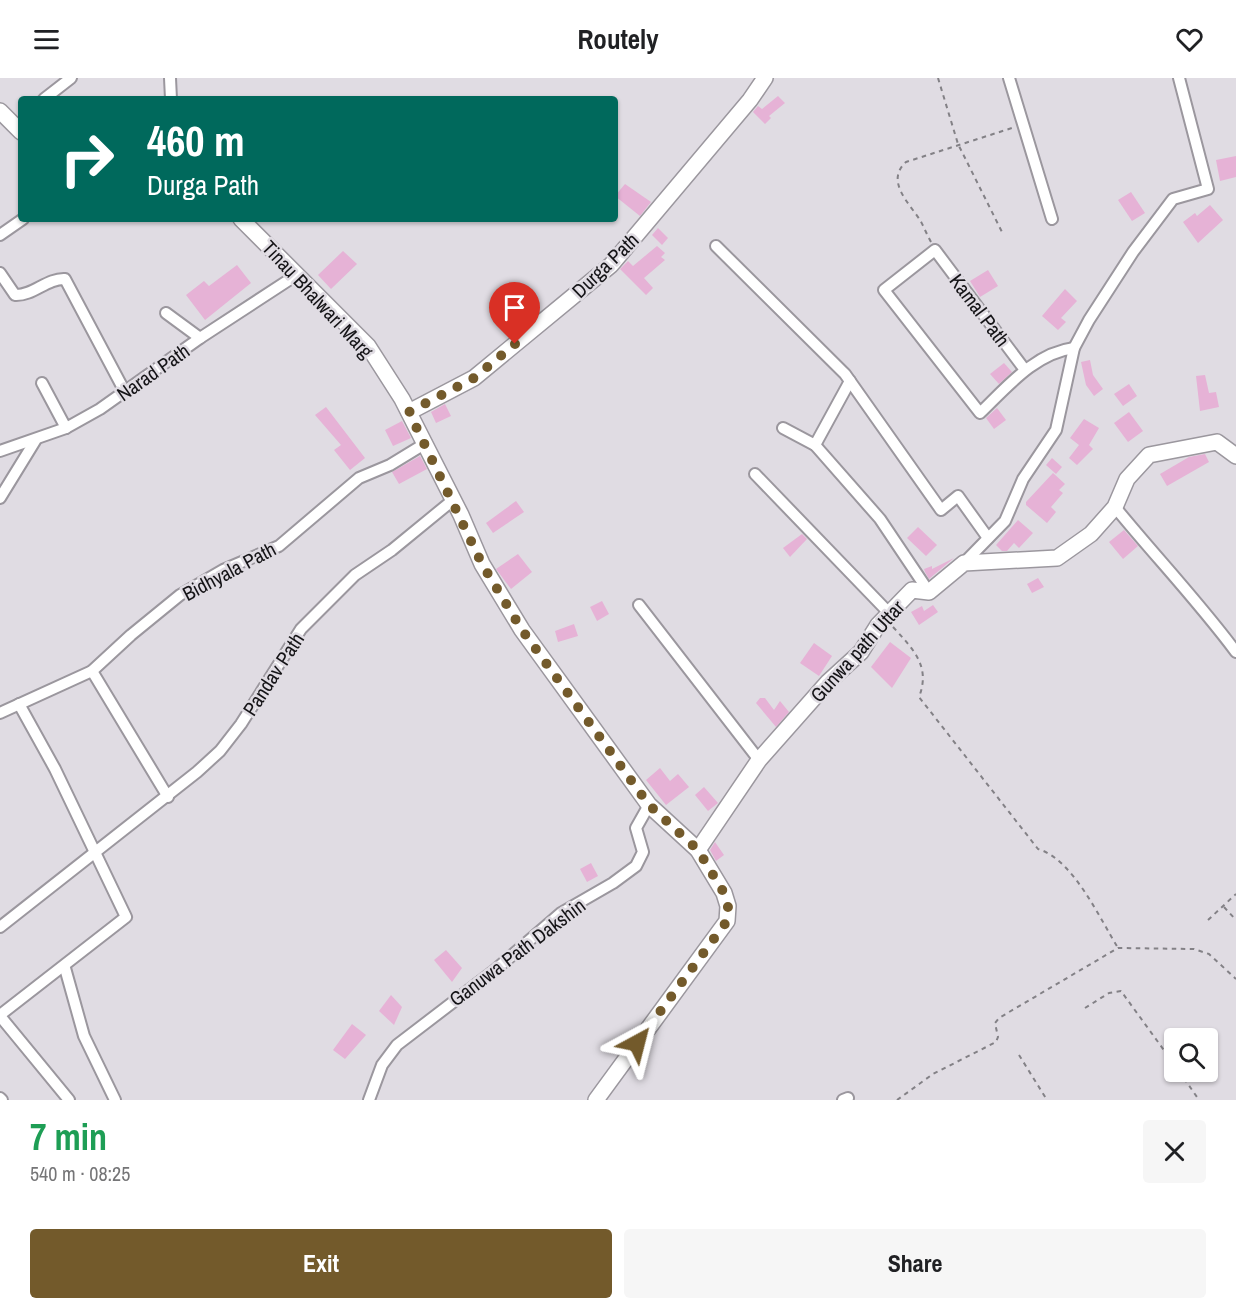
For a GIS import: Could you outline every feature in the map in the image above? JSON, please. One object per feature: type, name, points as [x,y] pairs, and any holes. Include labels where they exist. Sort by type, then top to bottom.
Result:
[{"type":"street","points":[[48,96],[71,78]]},
{"type":"street","points":[[170,78],[171,96]]},
{"type":"street","name":"Durga Path","points":[[409,412],[474,378],[611,265],[750,100],[765,78]]},
{"type":"street","points":[[1009,78],[1021,125],[1052,219]]},
{"type":"street","points":[[964,563],[1005,521],[1023,479],[1056,430],[1074,348],[1089,320],[1133,252],[1173,199],[1208,189],[1179,78]]},
{"type":"street","points":[[0,235],[19,222]]},
{"type":"street","name":"Tinau Bhalwari Marg","points":[[244,222],[368,346],[426,443],[482,564],[522,630],[649,805],[698,850],[724,893],[728,906],[727,921],[596,1100]]},
{"type":"street","points":[[716,246],[850,381],[941,510],[958,496],[988,538]]},
{"type":"street","points":[[935,250],[884,290],[980,413],[1025,370],[1054,352],[1074,348]]},
{"type":"street","name":"Kamal Path","points":[[935,250],[1025,370]]},
{"type":"street","points":[[0,273],[15,295],[23,295],[57,278],[65,279],[125,392]]},
{"type":"street","name":"Narad Path","points":[[0,452],[66,428],[125,392],[200,338],[298,274]]},
{"type":"street","points":[[166,313],[200,338]]},
{"type":"street","points":[[815,445],[850,381]]},
{"type":"street","points":[[42,383],[66,428]]},
{"type":"street","points":[[783,429],[815,445],[880,519],[929,592]]},
{"type":"street","points":[[0,498],[35,441]]},
{"type":"street","points":[[964,563],[1057,558],[1091,534],[1115,507],[1127,479],[1149,455],[1217,442],[1236,456]]},
{"type":"street","name":"Bidhyala Path","points":[[0,713],[92,671],[130,634],[180,595],[223,570],[279,546],[359,478],[390,465],[426,443]]},
{"type":"street","points":[[755,474],[887,616]]},
{"type":"street","name":"Pandav Path","points":[[1,924],[168,797],[220,751],[301,629],[355,575],[392,550],[453,500]]},
{"type":"street","points":[[1115,507],[1160,561],[1196,599],[1236,652]]},
{"type":"street","name":"Gunwa path Uttar","points":[[698,850],[759,760],[828,682],[861,652],[887,616],[912,590],[929,592],[964,563]]},
{"type":"street","points":[[639,605],[759,760]]},
{"type":"street","points":[[92,671],[168,797]]},
{"type":"street","points":[[19,704],[96,851],[126,917],[0,1016],[69,1100]]},
{"type":"street","name":"Ganuwa Path Dakshin","points":[[369,1100],[382,1065],[397,1045],[495,970],[561,913],[614,883],[636,866],[643,852],[636,828],[649,805]]},
{"type":"street","points":[[64,968],[84,1035],[115,1100]]},
{"type":"path","points":[[938,78],[958,144],[1003,234]]},
{"type":"path","points":[[935,250],[920,221],[901,193],[897,175],[900,167],[906,162],[1021,125]]},
{"type":"path","points":[[887,616],[921,663],[925,680],[919,697],[1038,849],[1048,852],[1079,883],[1118,948]]},
{"type":"path","points":[[1208,920],[1236,894]]},
{"type":"path","points":[[1223,906],[1236,920]]},
{"type":"path","points":[[897,1100],[933,1074],[996,1042],[998,1037],[995,1023],[999,1018],[1118,948],[1194,949],[1209,954],[1236,978]]},
{"type":"path","points":[[1085,1008],[1109,993],[1121,991],[1164,1050]]},
{"type":"path","points":[[1020,1055],[1047,1100]]},
{"type":"path","points":[[1187,1082],[1199,1100]]},
{"type":"building","points":[[778,96],[785,103],[769,116],[771,118],[765,124],[753,112],[758,106],[762,109]]},
{"type":"building","points":[[1236,156],[1236,177],[1220,181],[1216,160]]},
{"type":"building","points":[[625,184],[651,202],[640,216],[618,198],[618,192]]},
{"type":"building","points":[[1131,192],[1145,213],[1132,221],[1118,200]]},
{"type":"building","points":[[1210,205],[1223,220],[1198,243],[1183,222],[1195,213],[1197,216]]},
{"type":"building","points":[[658,228],[668,238],[662,245],[652,235]]},
{"type":"building","points":[[657,246],[665,253],[661,257],[665,260],[644,278],[653,288],[646,295],[620,269],[628,261],[633,266]]},
{"type":"building","points":[[343,251],[357,264],[331,289],[318,275]]},
{"type":"building","points":[[237,265],[251,283],[205,320],[186,295],[204,281],[209,286]]},
{"type":"building","points":[[988,270],[998,286],[980,297],[970,281]]},
{"type":"building","points":[[1065,289],[1077,301],[1061,318],[1066,322],[1058,330],[1042,316]]},
{"type":"building","points":[[1090,360],[1093,375],[1103,389],[1094,396],[1086,385],[1081,362]]},
{"type":"building","points":[[1004,363],[1012,372],[999,384],[990,374]]},
{"type":"building","points":[[1205,375],[1209,393],[1216,392],[1219,407],[1200,411],[1196,376]]},
{"type":"building","points":[[1129,384],[1137,396],[1123,406],[1114,394]]},
{"type":"building","points":[[445,404],[451,416],[436,423],[431,412]]},
{"type":"building","points":[[326,407],[365,458],[350,470],[334,450],[341,445],[315,415]]},
{"type":"building","points":[[997,408],[1006,420],[994,429],[986,418]]},
{"type":"building","points":[[1129,412],[1143,431],[1128,442],[1114,423]]},
{"type":"building","points":[[1084,419],[1099,428],[1089,445],[1093,449],[1077,465],[1069,458],[1079,445],[1070,438]]},
{"type":"building","points":[[402,421],[411,438],[393,446],[385,430]]},
{"type":"building","points":[[1205,454],[1209,462],[1167,486],[1160,474],[1189,457]]},
{"type":"building","points":[[420,456],[427,469],[399,484],[392,472]]},
{"type":"building","points":[[1052,458],[1062,467],[1056,474],[1046,465]]},
{"type":"building","points":[[1053,473],[1065,484],[1059,490],[1063,493],[1051,507],[1056,512],[1047,523],[1026,505],[1026,502]]},
{"type":"building","points":[[516,501],[524,512],[493,533],[486,523]]},
{"type":"building","points":[[1018,520],[1033,533],[1019,548],[1014,543],[1007,551],[1002,551],[996,545]]},
{"type":"building","points":[[918,527],[937,545],[926,556],[907,538]]},
{"type":"building","points":[[1124,530],[1138,546],[1123,559],[1109,542]]},
{"type":"building","points":[[802,534],[807,539],[790,557],[783,548]]},
{"type":"building","points":[[518,554],[532,572],[511,589],[496,569]]},
{"type":"building","points":[[954,558],[929,579],[924,569],[932,566],[932,569]]},
{"type":"building","points":[[1038,578],[1044,587],[1032,593],[1027,584]]},
{"type":"building","points":[[602,601],[609,614],[597,621],[590,607]]},
{"type":"building","points":[[933,605],[938,612],[919,625],[911,612],[922,606],[924,611]]},
{"type":"building","points":[[574,624],[578,636],[558,642],[555,631]]},
{"type":"building","points":[[890,642],[911,658],[892,688],[871,667]]},
{"type":"building","points":[[814,643],[832,656],[819,676],[800,663]]},
{"type":"building","points":[[760,698],[765,698],[774,710],[780,701],[789,712],[776,727],[756,703]]},
{"type":"building","points":[[660,768],[670,781],[678,774],[689,787],[666,805],[646,780]]},
{"type":"building","points":[[704,787],[718,803],[708,811],[695,795]]},
{"type":"building","points":[[715,842],[724,855],[716,861],[710,850]]},
{"type":"building","points":[[591,863],[598,876],[587,882],[580,869]]},
{"type":"building","points":[[446,950],[462,968],[452,982],[434,960]]},
{"type":"building","points":[[391,995],[402,1007],[394,1025],[379,1011]]},
{"type":"building","points":[[352,1024],[366,1035],[345,1059],[333,1050]]},
{"type":"route","points":[[515,344],[474,378],[409,412],[461,515],[482,564],[522,630],[649,805],[698,850],[724,893],[728,906],[727,921],[637,1043]]}]
